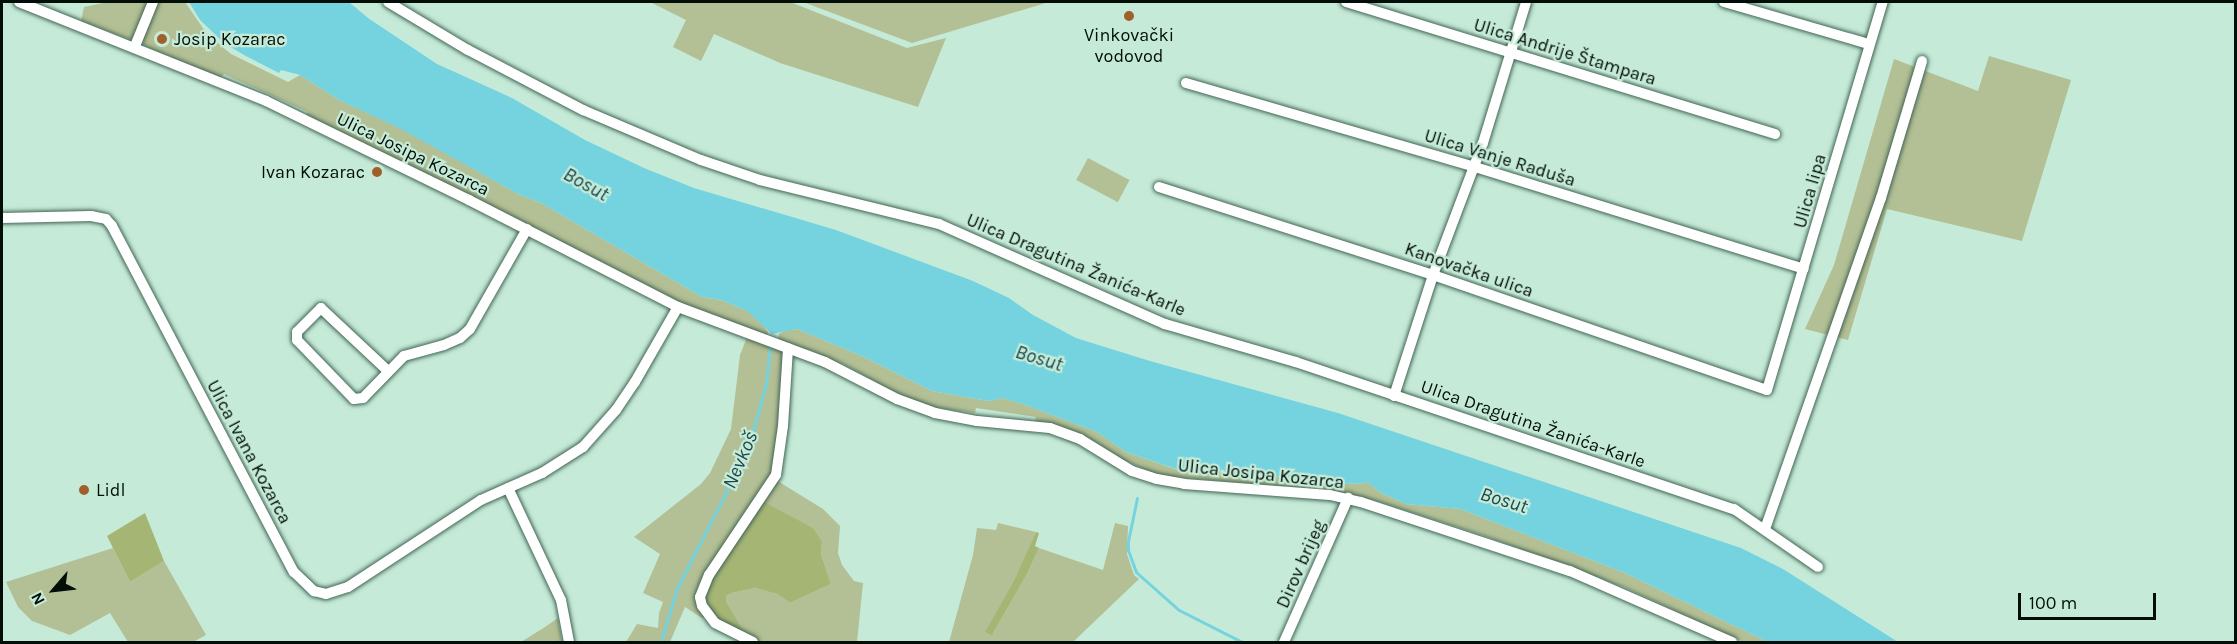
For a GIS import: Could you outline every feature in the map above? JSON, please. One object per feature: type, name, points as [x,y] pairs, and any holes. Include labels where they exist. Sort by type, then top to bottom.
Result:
[{"type":"street","name":"Ulica Josipa Kozarca","points":[[19,2],[135,46],[266,101],[527,229],[678,307],[843,370],[897,399],[935,413],[977,421],[1050,428],[1080,439],[1132,471],[1157,479],[1184,484],[1348,498],[1441,526],[1570,571],[1732,642]]},
{"type":"street","points":[[135,46],[153,2]]},
{"type":"street","name":"Ulica Dragutina Žanića-Karle","points":[[388,2],[468,50],[574,105],[701,160],[760,180],[939,224],[1165,324],[1296,362],[1734,509],[1818,567]]},
{"type":"street","name":"Ulica Andrije Štampara","points":[[1346,2],[1775,134]]},
{"type":"street","points":[[1394,396],[1433,275],[1475,167],[1513,53],[1526,2]]},
{"type":"street","points":[[1724,2],[1752,6],[1869,44]]},
{"type":"street","name":"Ulica lipa","points":[[1767,390],[1883,2]]},
{"type":"street","points":[[1766,529],[1881,198],[1923,61]]},
{"type":"street","name":"Ulica Vanje Raduša","points":[[1186,83],[1475,167],[1804,269]]},
{"type":"street","name":"Kanovačka ulica","points":[[1159,187],[1433,275],[1767,390]]},
{"type":"street","name":"Ulica Ivana Kozarca","points":[[2,218],[91,216],[106,219],[112,226],[294,572],[315,591],[326,594],[342,591],[460,513],[562,462],[583,447],[616,410],[635,382],[678,307]]},
{"type":"street","points":[[388,371],[321,308],[297,332],[297,340],[354,399],[363,398],[404,356],[444,345],[460,338],[470,329],[527,229]]},
{"type":"street","points":[[753,642],[715,623],[702,606],[700,597],[709,575],[772,482],[779,466],[783,347]]},
{"type":"street","points":[[508,488],[542,557],[567,620],[569,642]]},
{"type":"street","name":"Dirov brijeg","points":[[1284,642],[1348,498]]},
{"type":"green space","points":[[108,2],[148,2],[134,38],[129,39],[81,21],[84,7]]},
{"type":"green space","points":[[157,2],[185,2],[207,34],[231,54],[288,82],[300,75],[341,101],[401,128],[518,194],[541,203],[702,297],[721,300],[747,311],[759,319],[768,332],[767,337],[701,313],[305,116],[308,112],[224,74],[220,78],[145,46],[142,39]]},
{"type":"green space","points":[[650,2],[790,2],[907,48],[946,38],[918,107],[780,63],[714,34],[701,61],[673,47],[686,20]]},
{"type":"green space","points":[[803,2],[1049,2],[912,43]]},
{"type":"green space","points":[[1989,56],[2071,80],[2022,241],[1887,209],[1848,340],[1805,329],[1834,265],[1894,59],[1978,91]]},
{"type":"green space","points":[[1088,158],[1129,180],[1118,202],[1076,180]]},
{"type":"green space","points":[[797,329],[864,357],[932,391],[988,401],[1002,398],[1023,404],[1097,432],[1126,452],[1185,472],[1198,468],[1343,484],[1369,483],[1381,493],[1406,504],[1460,509],[1625,573],[1768,642],[1743,642],[1626,588],[1485,536],[1374,500],[1317,489],[1160,476],[1035,421],[1036,417],[976,408],[975,413],[930,407],[901,396],[843,364],[778,340],[779,334],[784,331]]},
{"type":"green space","points":[[747,337],[784,351],[778,451],[772,477],[705,617],[702,618],[685,607],[670,642],[626,642],[637,624],[658,628],[659,613],[663,602],[643,593],[660,554],[634,537],[701,484],[710,473],[731,429],[740,355]]},
{"type":"green space","points":[[776,480],[823,509],[840,526],[838,553],[842,565],[854,581],[863,583],[857,642],[761,642],[741,633],[743,630],[726,601],[726,596],[755,588],[777,594],[790,603],[831,584],[821,554],[822,542],[762,501]]},
{"type":"green space","points":[[762,501],[813,528],[822,542],[821,554],[831,584],[790,603],[777,594],[755,588],[726,596],[726,601],[743,630],[741,633],[718,621],[705,600],[707,584]]},
{"type":"green space","points":[[145,513],[164,561],[130,582],[107,536]]},
{"type":"green space","points":[[998,523],[1036,532],[992,635],[1027,574],[1039,548],[1103,570],[1115,523],[1128,526],[1127,554],[1134,575],[1139,579],[1073,642],[949,642],[973,555],[977,528],[996,530]]},
{"type":"green space","points":[[1036,532],[1039,533],[1035,546],[1039,548],[1027,574],[992,635],[985,632],[1014,581]]},
{"type":"green space","points":[[113,548],[130,582],[164,561],[206,635],[193,642],[128,642],[110,613],[70,635],[32,621],[18,607],[6,582]]},
{"type":"green space","points":[[558,618],[562,642],[521,642],[545,627]]},
{"type":"water","name":"Bosut","points":[[189,2],[349,2],[368,18],[437,64],[512,98],[585,140],[644,168],[694,188],[836,230],[973,281],[1009,298],[1033,315],[1076,338],[1338,413],[1741,548],[1783,569],[1898,642],[1768,642],[1625,573],[1460,509],[1406,504],[1381,493],[1369,483],[1343,484],[1199,468],[1185,472],[1126,452],[1097,432],[1023,404],[1002,398],[988,401],[932,391],[864,357],[797,329],[772,334],[747,311],[721,300],[702,297],[541,203],[518,194],[401,129],[341,101],[300,75],[281,70],[279,73],[244,55],[224,43],[200,20]]},
{"type":"waterway","name":"Nevkoš","points":[[661,642],[677,588],[747,451],[766,384],[770,345]]},
{"type":"waterway","points":[[1137,498],[1128,541],[1128,550],[1136,572],[1179,610],[1242,642]]},
{"type":"place","name":"Vinkovački vodovod","points":[[1129,16]]},
{"type":"place","name":"Josip Kozarac","points":[[162,39]]},
{"type":"place","name":"Ivan Kozarac","points":[[377,172]]},
{"type":"place","name":"Lidl","points":[[84,490]]}]
